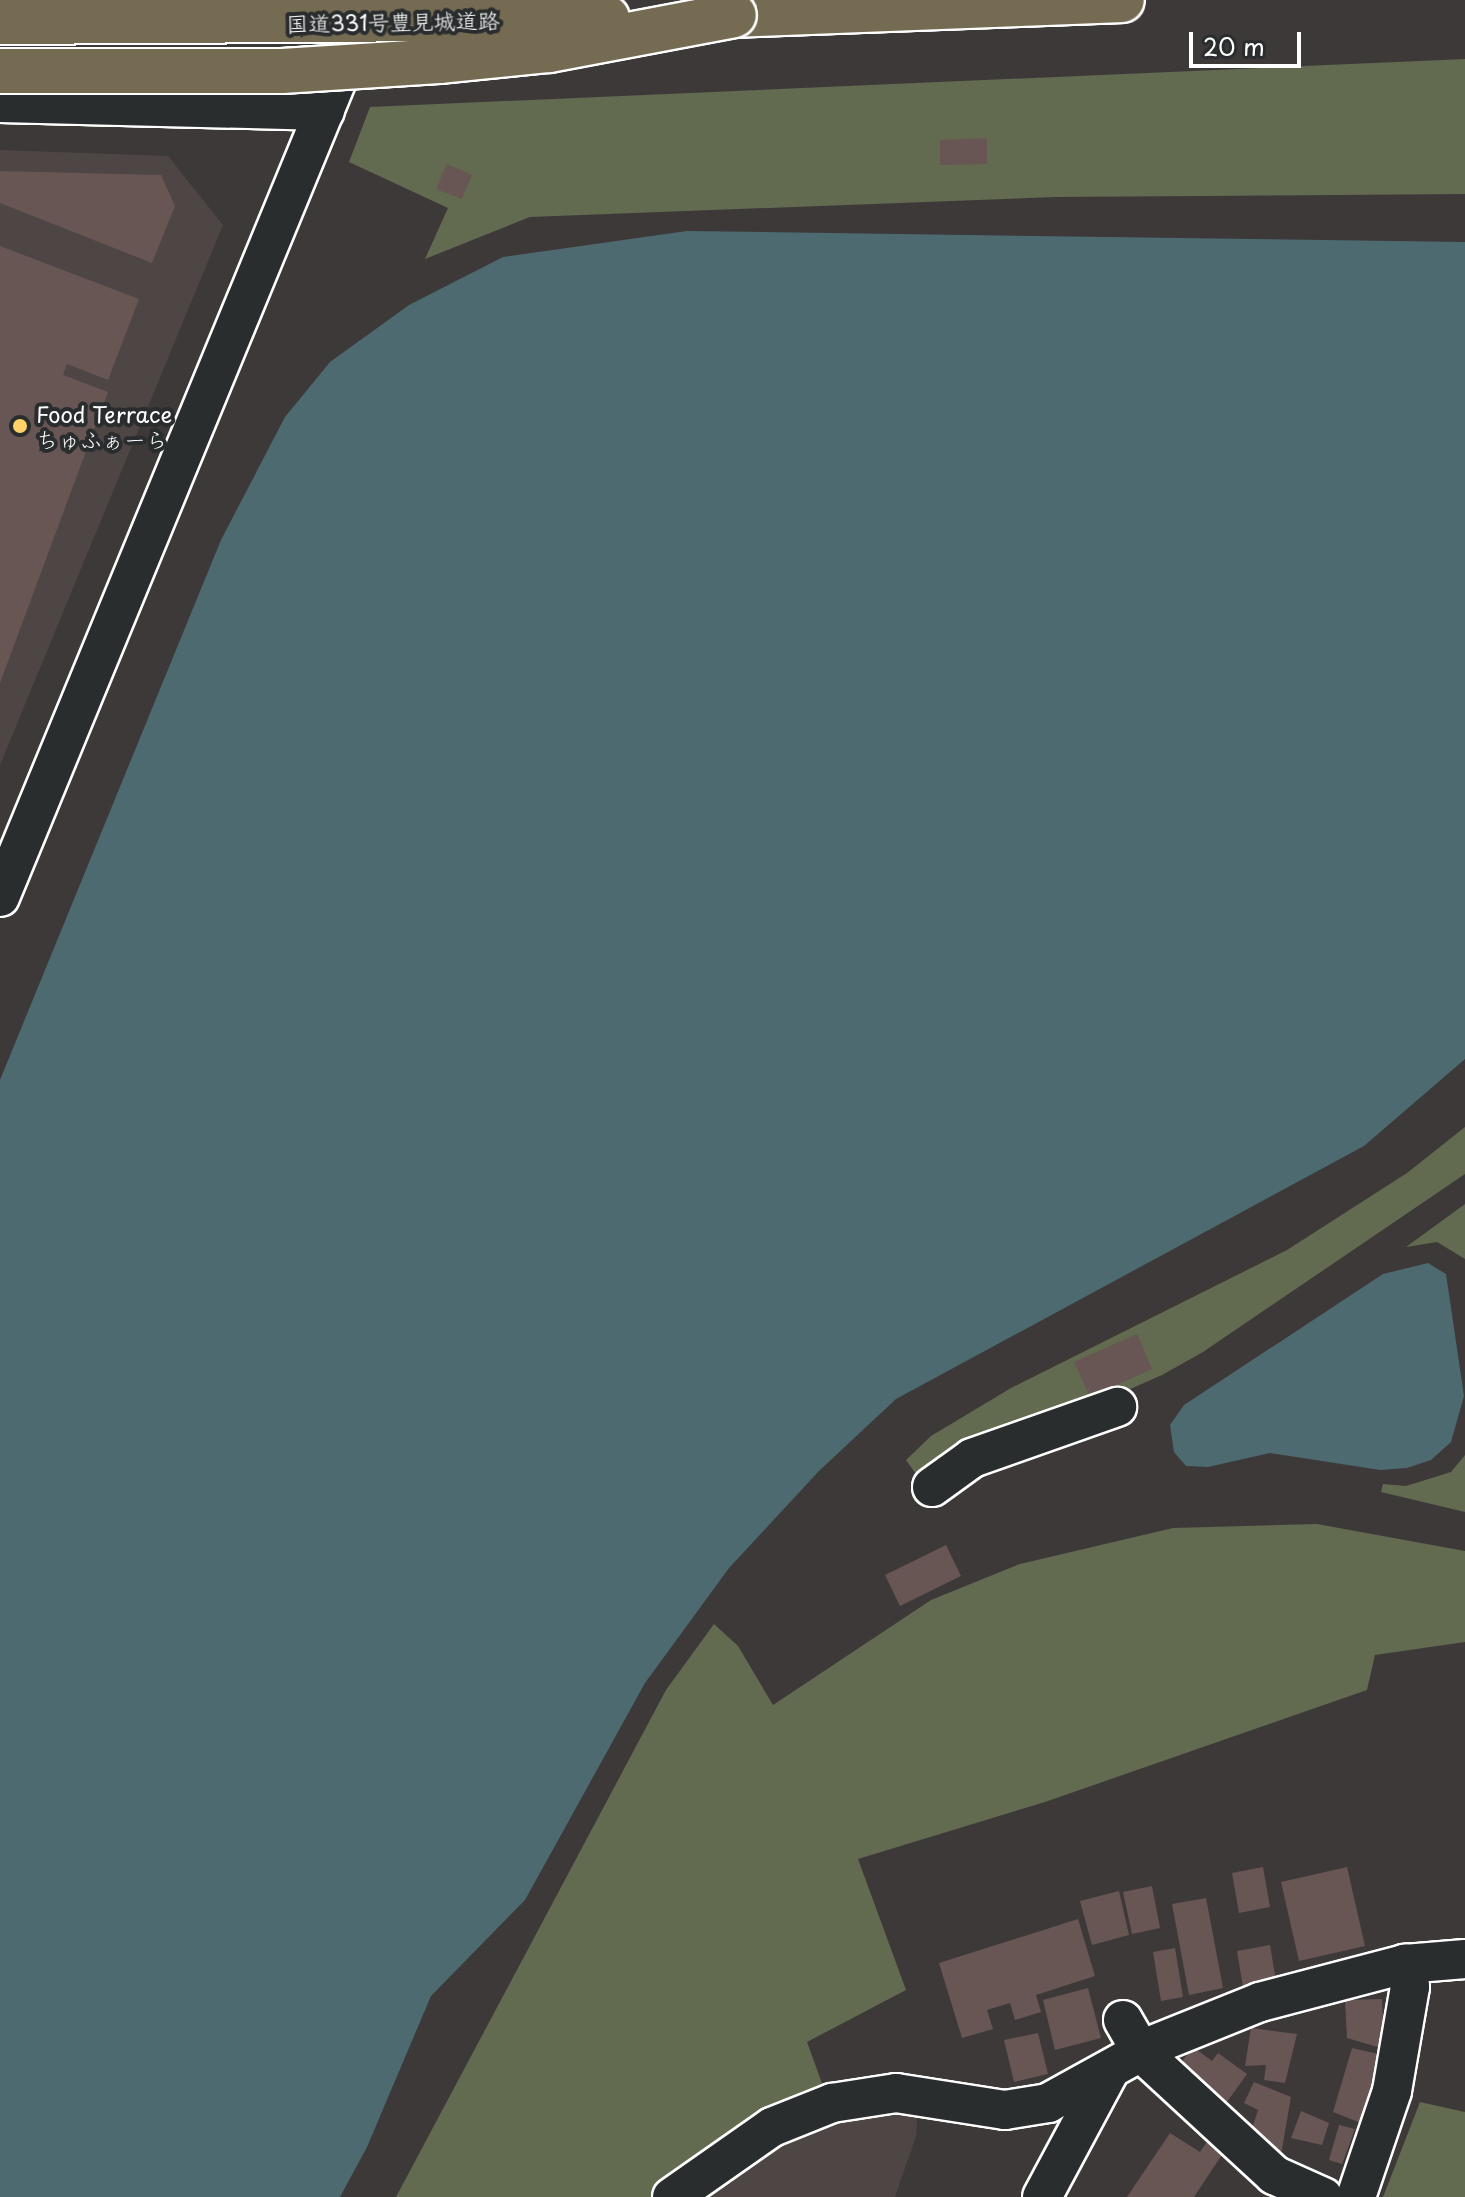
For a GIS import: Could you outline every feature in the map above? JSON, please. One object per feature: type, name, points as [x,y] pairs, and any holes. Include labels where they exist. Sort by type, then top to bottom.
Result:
[{"type":"highway","name":"国道331号豊見城道路","points":[[0,22],[734,15],[1122,0]]},
{"type":"highway","points":[[0,71],[282,71],[439,61],[549,50],[734,15]]},
{"type":"street","points":[[0,897],[370,0]]},
{"type":"street","points":[[0,103],[325,111]]},
{"type":"street","points":[[932,1487],[972,1458],[1117,1407]]},
{"type":"street","points":[[672,2197],[772,2127],[832,2103],[896,2093],[1005,2110],[1048,2103],[1108,2074],[1142,2053],[1260,2002],[1405,1964],[1465,1959]]},
{"type":"street","points":[[1356,2197],[1392,2091],[1410,1987],[1405,1964]]},
{"type":"street","points":[[1123,2020],[1142,2053],[1274,2175],[1323,2197]]},
{"type":"street","points":[[1042,2197],[1108,2074]]},
{"type":"shaded area","points":[[0,150],[168,156],[223,225],[0,765]]},
{"type":"shaded area","points":[[877,2110],[917,2116],[916,2136],[895,2197],[699,2197],[752,2157],[811,2125]]},
{"type":"green space","points":[[1465,59],[1465,194],[1056,197],[530,217],[425,259],[448,208],[349,162],[370,107]]},
{"type":"green space","points":[[1465,1127],[1465,1174],[1203,1352],[1162,1375],[921,1481],[906,1460],[931,1436],[1011,1388],[1287,1250],[1407,1173]]},
{"type":"green space","points":[[1465,1204],[1465,1259],[1437,1242],[1406,1247]]},
{"type":"green space","points":[[1465,1455],[1465,1512],[1381,1492],[1383,1484],[1406,1486],[1451,1472]]},
{"type":"green space","points":[[1317,1524],[1465,1551],[1465,1642],[1375,1655],[1367,1690],[1045,1802],[858,1859],[906,1990],[807,2042],[823,2086],[729,2134],[652,2197],[396,2197],[666,1690],[714,1624],[738,1646],[773,1705],[931,1600],[1020,1564],[1173,1528]]},
{"type":"green space","points":[[1420,2102],[1465,2112],[1465,2197],[1383,2197]]},
{"type":"water","points":[[687,231],[1465,242],[1465,1059],[1364,1146],[896,1399],[819,1471],[729,1568],[645,1683],[525,1900],[431,1996],[367,2147],[340,2197],[0,2197],[0,1080],[221,540],[285,417],[330,362],[409,305],[503,257]]},
{"type":"water","points":[[1428,1263],[1446,1274],[1464,1396],[1451,1442],[1431,1460],[1407,1468],[1380,1470],[1270,1453],[1208,1467],[1186,1466],[1174,1452],[1170,1425],[1184,1405],[1383,1274]]},
{"type":"building","points":[[987,138],[987,164],[940,165],[940,140]]},
{"type":"building","points":[[447,164],[472,175],[462,199],[436,189]]},
{"type":"building","points":[[0,171],[161,175],[175,206],[152,263],[0,203]]},
{"type":"building","points":[[0,246],[139,299],[108,380],[67,364],[63,375],[108,392],[0,683]]},
{"type":"building","points":[[1137,1334],[1152,1369],[1090,1397],[1074,1362]]},
{"type":"building","points":[[946,1545],[961,1576],[900,1606],[885,1575]]},
{"type":"building","points":[[1263,1867],[1270,1907],[1239,1913],[1232,1873]]},
{"type":"building","points":[[1347,1867],[1365,1946],[1299,1961],[1281,1882]]},
{"type":"building","points":[[1152,1886],[1160,1928],[1132,1934],[1123,1892]]},
{"type":"building","points":[[1119,1891],[1129,1935],[1092,1945],[1080,1901]]},
{"type":"building","points":[[1206,1898],[1223,1988],[1189,1995],[1172,1904]]},
{"type":"building","points":[[1078,1919],[1095,1976],[1036,1995],[1041,2012],[1015,2020],[1010,2003],[987,2010],[993,2029],[962,2038],[939,1963]]},
{"type":"building","points":[[1270,1945],[1276,1981],[1243,1987],[1237,1951]]},
{"type":"building","points":[[1175,1948],[1183,1997],[1161,2001],[1153,1952]]},
{"type":"building","points":[[1088,1988],[1101,2038],[1055,2050],[1043,2000]]},
{"type":"building","points":[[1382,1999],[1384,2049],[1347,2038],[1345,2000]]},
{"type":"building","points":[[1251,2028],[1297,2034],[1285,2083],[1264,2080],[1266,2065],[1245,2066]]},
{"type":"building","points":[[1038,2033],[1048,2074],[1014,2082],[1004,2040]]},
{"type":"building","points":[[1193,2047],[1212,2061],[1218,2053],[1247,2074],[1224,2106],[1191,2082],[1197,2075],[1181,2063]]},
{"type":"building","points":[[1352,2048],[1383,2055],[1366,2125],[1333,2112]]},
{"type":"building","points":[[1254,2082],[1291,2097],[1281,2155],[1258,2145],[1251,2132],[1258,2110],[1244,2103]]},
{"type":"building","points":[[1301,2111],[1329,2123],[1322,2145],[1291,2138]]},
{"type":"building","points":[[1339,2125],[1355,2129],[1342,2164],[1329,2160]]},
{"type":"building","points":[[1170,2133],[1200,2152],[1213,2133],[1229,2144],[1194,2197],[1127,2197]]},
{"type":"place","name":"Food Terrace ちゅふぁーら","points":[[20,426]]}]
